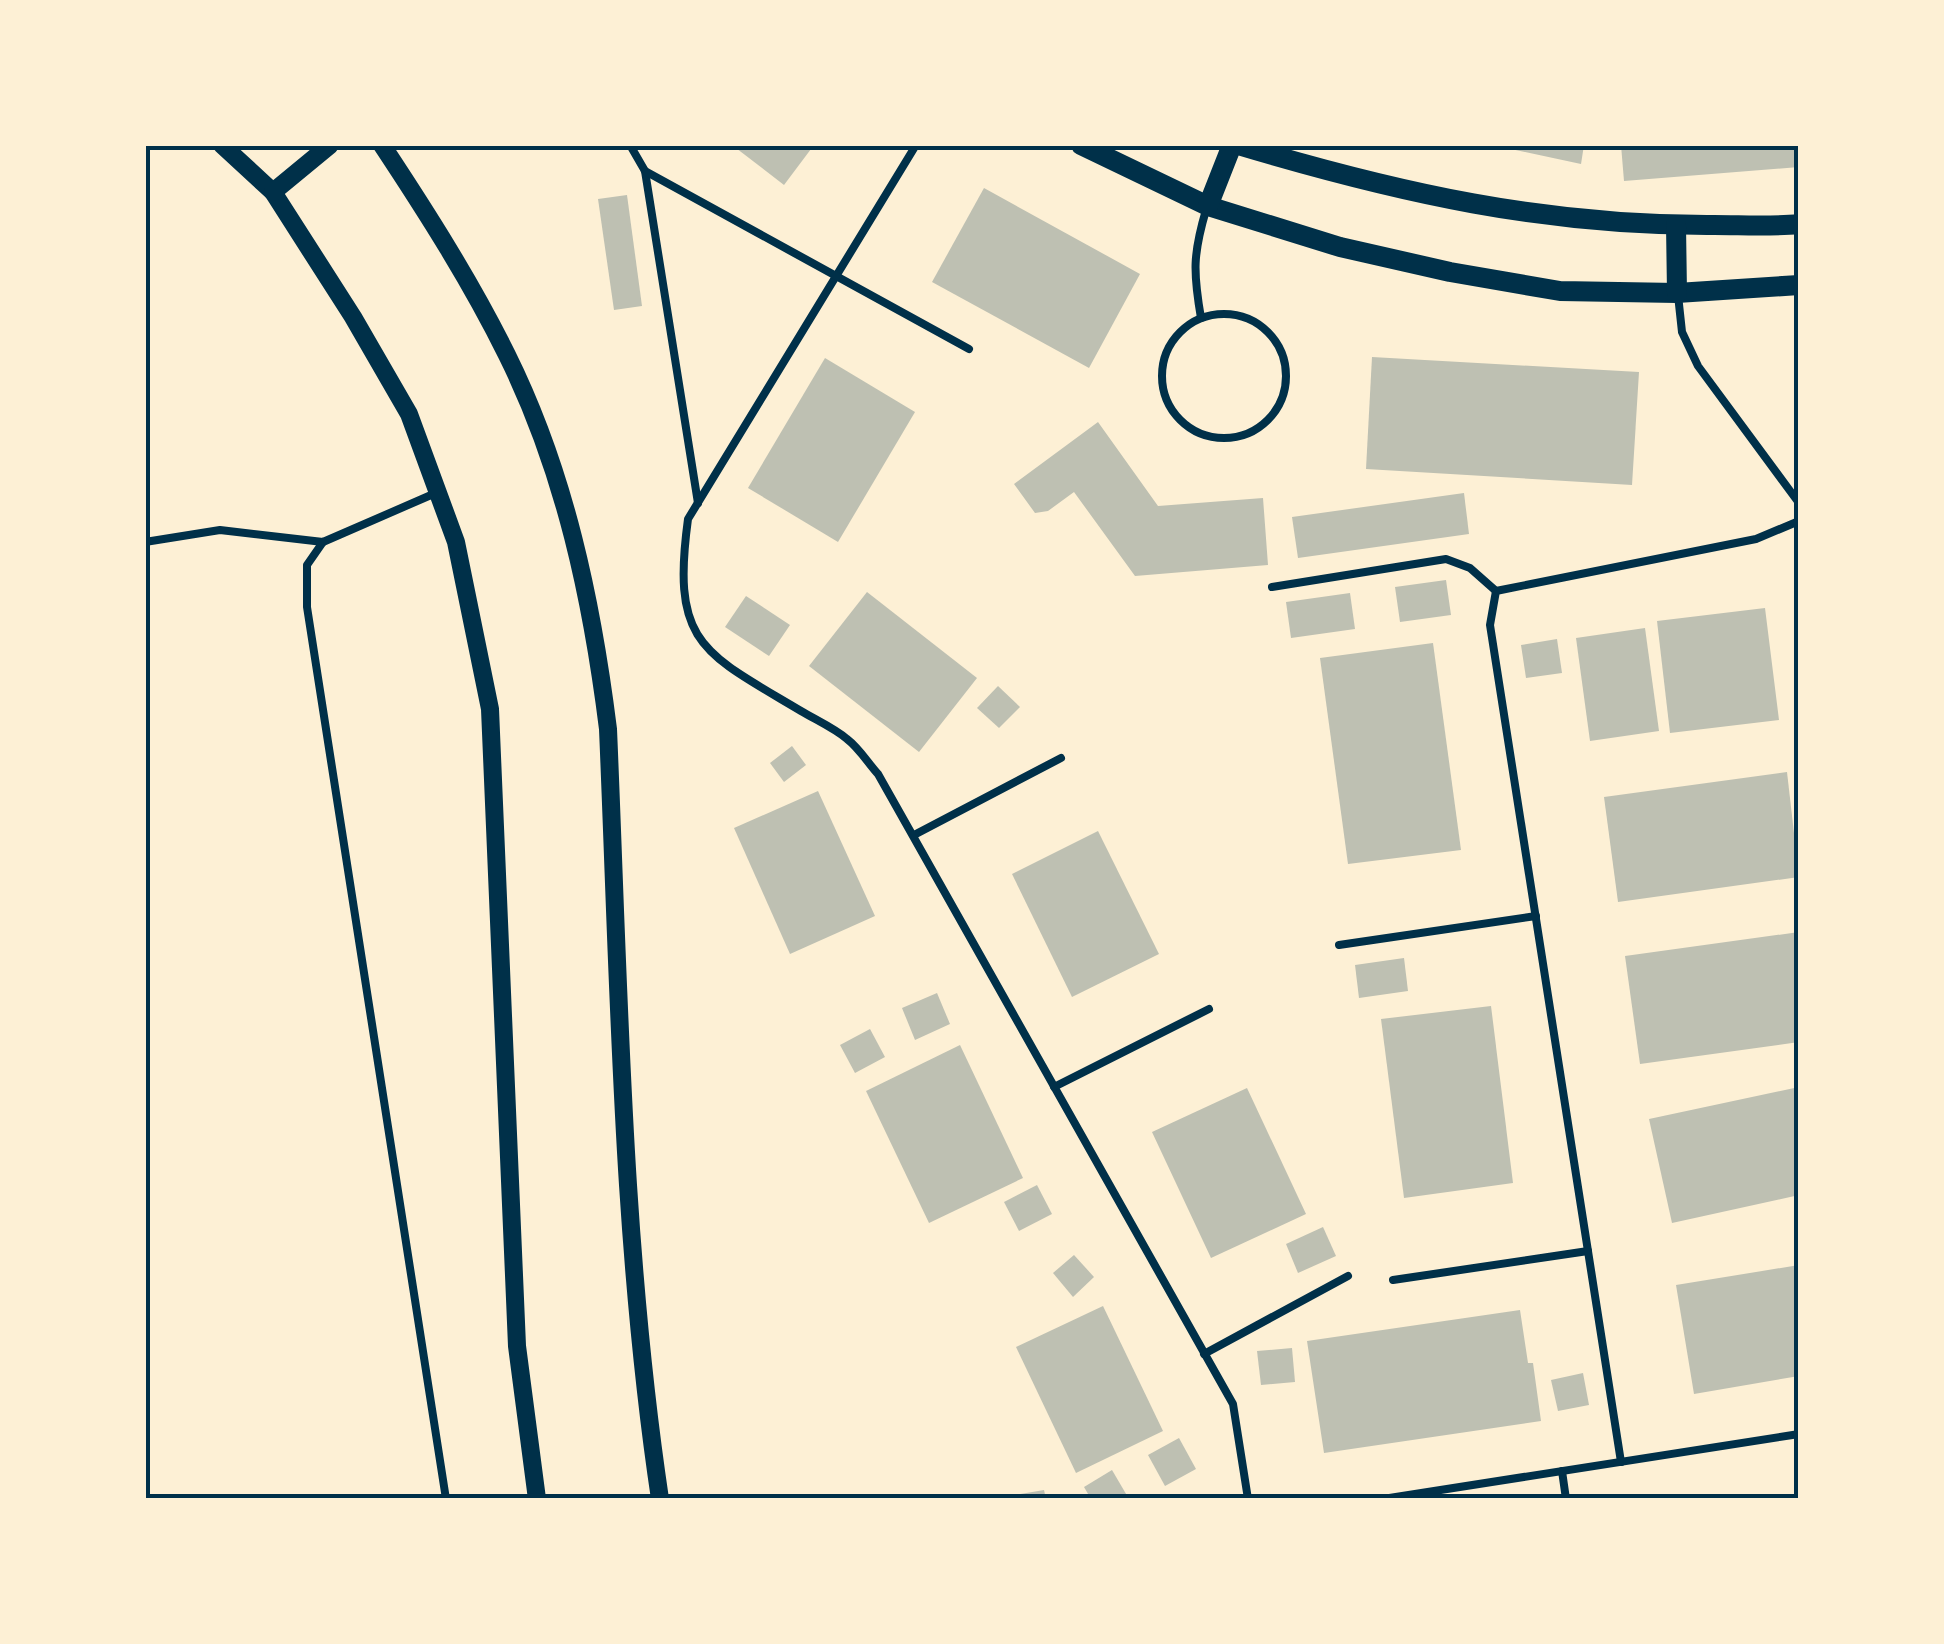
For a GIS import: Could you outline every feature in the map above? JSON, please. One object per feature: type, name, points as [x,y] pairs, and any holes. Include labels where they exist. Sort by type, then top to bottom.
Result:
[{"type":"main road","points":[[1081,145],[1208,206],[1340,247],[1450,272],[1560,291],[1678,293],[1799,285]]},
{"type":"main road","points":[[1208,206],[1235,145],[1450,202],[1558,219],[1676,226],[1799,224]]},
{"type":"main road","points":[[1676,226],[1678,293]]},
{"type":"street","points":[[222,145],[273,192],[353,317],[409,414],[456,542],[490,709],[517,1346],[538,1499]]},
{"type":"street","points":[[273,192],[330,145]]},
{"type":"street","points":[[382,145],[442,238],[508,356],[574,538],[596,636],[608,730],[635,1296],[644,1395],[660,1499]]},
{"type":"lane","points":[[630,145],[645,171],[698,503]]},
{"type":"lane","points":[[916,145],[688,520],[682,561],[683,594],[697,636],[720,662],[848,739],[878,774],[1232,1404],[1248,1499]]},
{"type":"lane","points":[[645,171],[969,348]]},
{"type":"lane","points":[[1201,318],[1194,279],[1195,249],[1208,206]]},
{"type":"lane","points":[[1678,293],[1682,332],[1698,366],[1799,504]]},
{"type":"lane","points":[[1221,314],[1251,321],[1274,340],[1284,359],[1284,389],[1272,416],[1256,430],[1237,437],[1216,438],[1196,432],[1180,421],[1168,404],[1162,385],[1162,364],[1170,344],[1183,329],[1201,318],[1221,314]]},
{"type":"lane","points":[[438,492],[324,542],[306,566],[307,607],[446,1499]]},
{"type":"lane","points":[[1496,591],[1756,540],[1799,521]]},
{"type":"lane","points":[[145,542],[220,530],[324,542]]},
{"type":"lane","points":[[1272,586],[1446,559],[1470,568],[1496,591]]},
{"type":"lane","points":[[1496,591],[1490,625],[1620,1462]]},
{"type":"lane","points":[[914,835],[1061,758]]},
{"type":"lane","points":[[1339,945],[1536,916]]},
{"type":"lane","points":[[1054,1087],[1209,1009]]},
{"type":"lane","points":[[1394,1280],[1588,1251]]},
{"type":"lane","points":[[1204,1354],[1348,1276]]},
{"type":"lane","points":[[1383,1499],[1799,1434]]},
{"type":"lane","points":[[1562,1471],[1566,1499]]},
{"type":"building","points":[[732,145],[814,145],[784,185]]},
{"type":"building","points":[[1492,145],[1584,145],[1581,164]]},
{"type":"building","points":[[1621,145],[1799,145],[1799,167],[1624,181]]},
{"type":"building","points":[[984,188],[1140,274],[1089,368],[932,282]]},
{"type":"building","points":[[627,195],[642,306],[614,310],[598,199]]},
{"type":"building","points":[[1372,357],[1639,372],[1632,485],[1366,469]]},
{"type":"building","points":[[825,358],[915,412],[838,542],[748,488]]},
{"type":"building","points":[[1098,422],[1158,506],[1263,498],[1268,565],[1135,576],[1074,492],[1048,511],[1035,513],[1014,484]]},
{"type":"building","points":[[1464,493],[1469,534],[1298,558],[1292,517]]},
{"type":"building","points":[[1446,580],[1451,615],[1400,622],[1395,587]]},
{"type":"building","points":[[867,592],[977,678],[919,752],[809,666]]},
{"type":"building","points":[[1350,593],[1355,629],[1291,638],[1286,602]]},
{"type":"building","points":[[746,596],[790,625],[769,656],[725,627]]},
{"type":"building","points":[[1765,608],[1779,720],[1670,733],[1657,621]]},
{"type":"building","points":[[1645,628],[1659,731],[1590,741],[1576,638]]},
{"type":"building","points":[[1557,639],[1562,673],[1526,678],[1521,645]]},
{"type":"building","points":[[1433,643],[1461,850],[1348,864],[1320,658]]},
{"type":"building","points":[[998,686],[1020,707],[999,728],[977,708]]},
{"type":"building","points":[[792,746],[806,765],[784,782],[770,763]]},
{"type":"building","points":[[1787,772],[1799,877],[1618,902],[1604,797]]},
{"type":"building","points":[[818,791],[875,916],[790,954],[734,828]]},
{"type":"building","points":[[1098,831],[1159,954],[1072,997],[1012,874]]},
{"type":"building","points":[[1799,932],[1799,1042],[1640,1064],[1625,956]]},
{"type":"building","points":[[1404,958],[1408,991],[1359,998],[1355,965]]},
{"type":"building","points":[[937,993],[950,1024],[915,1040],[902,1008]]},
{"type":"building","points":[[1491,1006],[1513,1183],[1404,1198],[1381,1019]]},
{"type":"building","points":[[870,1029],[885,1057],[855,1073],[840,1045]]},
{"type":"building","points":[[960,1045],[1023,1178],[929,1223],[866,1091]]},
{"type":"building","points":[[1799,1087],[1799,1195],[1672,1223],[1649,1119]]},
{"type":"building","points":[[1247,1088],[1306,1214],[1211,1258],[1152,1132]]},
{"type":"building","points":[[1037,1185],[1052,1214],[1019,1231],[1004,1202]]},
{"type":"building","points":[[1323,1227],[1336,1256],[1298,1273],[1286,1244]]},
{"type":"building","points":[[1074,1255],[1094,1277],[1073,1297],[1053,1273]]},
{"type":"building","points":[[1799,1265],[1799,1376],[1694,1394],[1676,1285]]},
{"type":"building","points":[[1103,1306],[1163,1431],[1076,1473],[1016,1347]]},
{"type":"building","points":[[1520,1310],[1541,1421],[1324,1453],[1307,1341]]},
{"type":"building","points":[[1292,1348],[1295,1382],[1261,1385],[1257,1351]]},
{"type":"building","points":[[1583,1373],[1589,1405],[1558,1411],[1551,1380]]},
{"type":"building","points":[[1179,1438],[1196,1469],[1165,1486],[1148,1455]]},
{"type":"building","points":[[1112,1470],[1129,1499],[1091,1499],[1084,1487]]},
{"type":"building","points":[[1044,1490],[1046,1499],[1003,1499],[1003,1497]]}]
